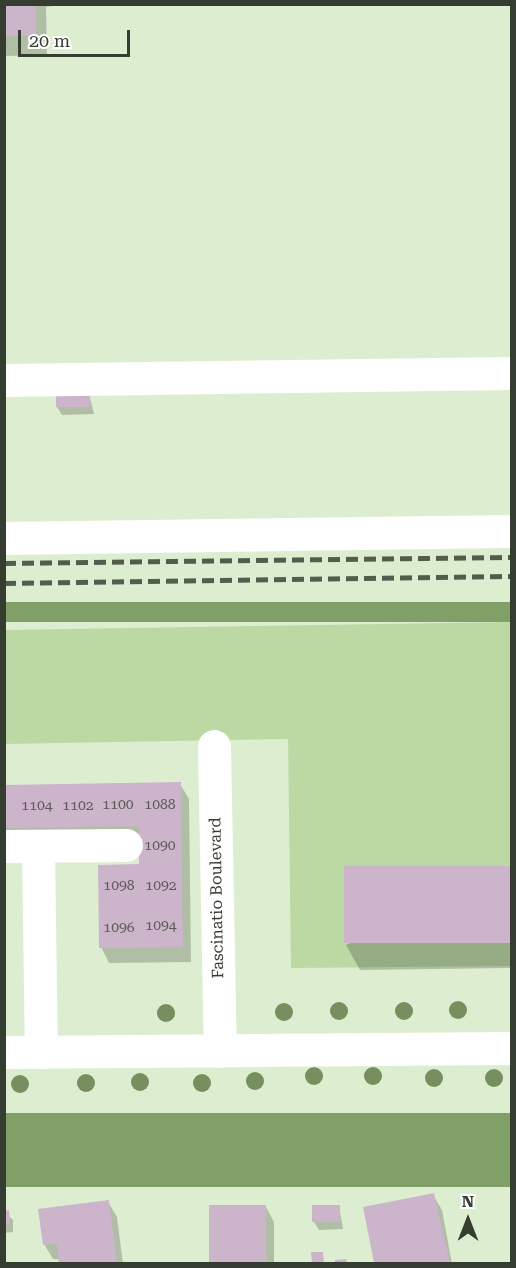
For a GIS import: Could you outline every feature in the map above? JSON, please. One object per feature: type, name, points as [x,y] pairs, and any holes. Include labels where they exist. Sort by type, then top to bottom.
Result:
[{"type":"street","points":[[4,380],[512,373]]},
{"type":"street","points":[[4,538],[512,531]]},
{"type":"street","name":"Fascinatio Boulevard","points":[[214,746],[220,1051]]},
{"type":"street","points":[[4,846],[126,845]]},
{"type":"street","points":[[38,846],[41,1052]]},
{"type":"street","points":[[4,1052],[512,1048]]},
{"type":"shaded area","points":[[5,602],[511,602],[511,622],[5,622]]},
{"type":"shaded area","points":[[511,622],[511,966],[291,968],[288,739],[5,744],[4,630]]},
{"type":"shaded area","points":[[5,1113],[511,1113],[511,1187],[5,1187]]},
{"type":"building","points":[[4,4],[36,4],[36,36],[4,36]]},
{"type":"building","points":[[56,392],[90,392],[90,407],[56,407]]},
{"type":"building","points":[[181,782],[183,947],[99,948],[98,865],[139,864],[138,826],[4,828],[4,785]]},
{"type":"building","points":[[344,866],[512,866],[512,943],[344,943]]},
{"type":"building","points":[[434,1193],[450,1263],[374,1263],[363,1207]]},
{"type":"building","points":[[109,1200],[117,1263],[59,1263],[57,1244],[43,1245],[38,1209]]},
{"type":"building","points":[[209,1205],[266,1205],[266,1263],[209,1263]]},
{"type":"building","points":[[312,1205],[340,1205],[340,1222],[312,1222]]},
{"type":"building","points":[[9,1210],[10,1225],[4,1225],[4,1211]]},
{"type":"building","points":[[311,1252],[323,1252],[324,1263],[312,1263]]},
{"type":"building","points":[[346,1259],[347,1263],[335,1263],[335,1260]]},
{"type":"railway","points":[[4,563],[512,557]]},
{"type":"railway","points":[[4,583],[512,576]]}]
